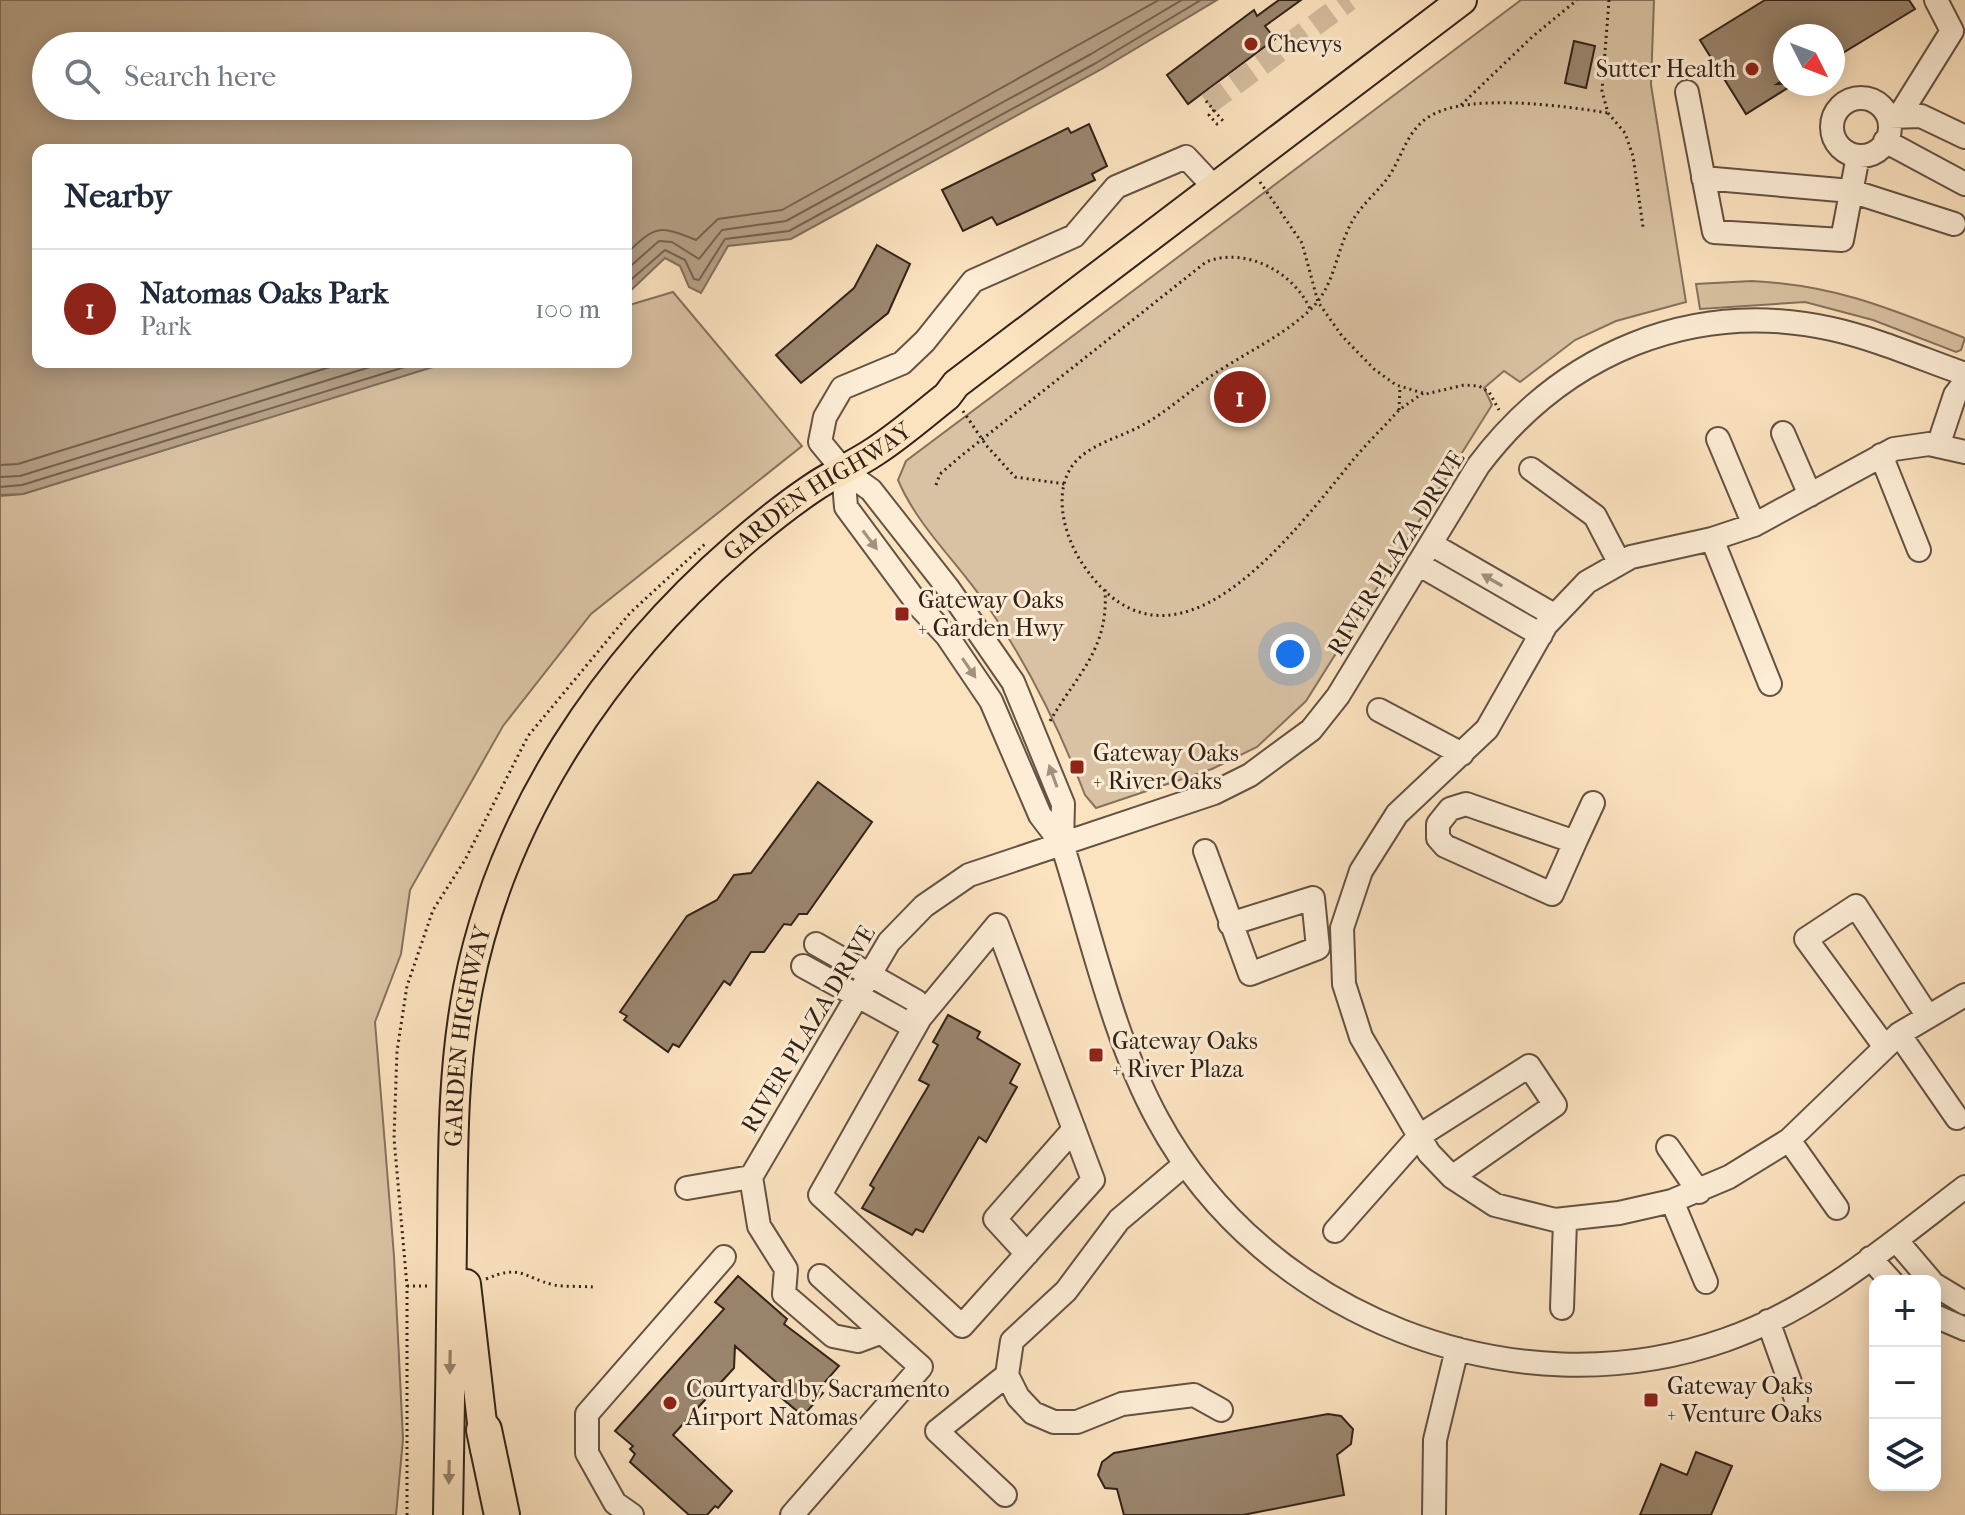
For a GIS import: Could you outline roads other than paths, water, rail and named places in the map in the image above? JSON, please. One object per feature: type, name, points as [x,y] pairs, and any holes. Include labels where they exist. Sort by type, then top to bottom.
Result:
[{"type":"highway","points":[[484,1430],[502,1515]]},
{"type":"main road","name":"GARDEN HIGHWAY","points":[[448,1515],[453,1105],[469,985],[497,884],[542,787],[596,699],[659,623],[737,547],[811,488],[874,452],[947,396],[956,384],[1456,2]]},
{"type":"main road","name":"GARDEN HIGHWAY","points":[[453,1172],[484,1430],[488,1515]]},
{"type":"street","points":[[1936,0],[1952,31]]},
{"type":"street","points":[[1965,12],[1894,116],[1890,133],[1874,153],[1858,156],[1848,153],[1835,139],[1835,114],[1843,104],[1858,98],[1881,105],[1894,116],[1921,116],[1965,137]]},
{"type":"street","points":[[1687,92],[1714,232],[1842,240],[1858,156]]},
{"type":"street","points":[[1885,141],[1965,184]]},
{"type":"street","points":[[1214,187],[1186,157],[1116,187],[1074,236],[973,281],[925,341],[902,363],[842,388],[832,401],[820,442],[843,470],[871,490],[964,609],[1013,682],[1063,804],[1062,844],[1131,1064],[1159,1122],[1185,1164],[1237,1226],[1312,1287],[1369,1318],[1457,1349],[1568,1366],[1693,1349],[1768,1321],[1802,1305],[1896,1240],[1965,1187]]},
{"type":"street","points":[[1703,178],[1851,191],[1954,224]]},
{"type":"street","name":"RIVER PLAZA DRIVE","points":[[751,1177],[870,974],[905,922],[945,890],[969,875],[1214,793],[1280,756],[1311,730],[1338,696],[1478,466],[1515,422],[1547,392],[1604,356],[1668,333],[1769,320],[1835,330],[1965,374]]},
{"type":"street","points":[[1938,446],[1955,395],[1965,382]]},
{"type":"street","points":[[1783,433],[1810,495]]},
{"type":"street","points":[[1718,439],[1754,525]]},
{"type":"street","points":[[1965,451],[1915,444],[1881,455],[1754,525],[1712,539],[1650,551],[1619,562],[1587,582],[1554,615],[1497,715],[1462,754],[1415,794],[1374,847],[1351,896],[1342,928],[1344,984],[1361,1037],[1419,1136],[1452,1177],[1495,1205],[1524,1215],[1565,1221],[1672,1201],[1699,1192],[1789,1140],[1892,1040],[1927,1015],[1965,995]]},
{"type":"street","points":[[1881,455],[1919,550]]},
{"type":"street","points":[[1531,469],[1595,516],[1619,562]]},
{"type":"street","points":[[843,470],[846,507],[920,607],[947,636],[991,701],[1040,815],[1062,844]]},
{"type":"street","points":[[1712,539],[1770,684]]},
{"type":"street","points":[[1431,544],[1554,615]]},
{"type":"street","points":[[1418,564],[1541,635]]},
{"type":"street","points":[[1379,710],[1462,754]]},
{"type":"street","points":[[1415,794],[1441,817]]},
{"type":"street","points":[[1575,842],[1466,804],[1450,809],[1441,817],[1437,831],[1445,846],[1552,894],[1593,803]]},
{"type":"street","points":[[1205,851],[1230,924],[1250,974],[1318,948],[1313,898],[1230,924]]},
{"type":"street","points":[[1927,1015],[1856,906],[1806,939],[1957,1118]]},
{"type":"street","points":[[1318,924],[1342,928]]},
{"type":"street","points":[[997,925],[1093,1180],[962,1326],[820,1195],[920,1018],[997,925]]},
{"type":"street","points":[[816,944],[916,1001],[920,1018]]},
{"type":"street","points":[[803,966],[905,1022],[920,1018]]},
{"type":"street","points":[[1335,1231],[1419,1136],[1529,1066],[1555,1105],[1452,1177]]},
{"type":"street","points":[[1027,1254],[995,1219],[1074,1129]]},
{"type":"street","points":[[1789,1140],[1837,1208]]},
{"type":"street","points":[[1668,1147],[1699,1192]]},
{"type":"street","points":[[1185,1164],[1119,1220],[1066,1291],[1012,1341],[1007,1375],[1018,1397],[1033,1413],[1054,1422],[1077,1422],[1122,1404],[1194,1395],[1221,1410]]},
{"type":"street","points":[[687,1188],[751,1177],[759,1226],[786,1269],[784,1294],[833,1336],[858,1341],[882,1332]]},
{"type":"street","points":[[1672,1201],[1706,1282]]},
{"type":"street","points":[[1562,1308],[1565,1221]]},
{"type":"street","points":[[1896,1240],[1926,1275]]},
{"type":"street","points":[[632,1515],[615,1503],[587,1453],[587,1414],[724,1257]]},
{"type":"street","points":[[1870,1258],[1886,1275]]},
{"type":"street","points":[[792,1515],[921,1367],[820,1276]]},
{"type":"street","points":[[1941,1288],[1965,1303]]},
{"type":"street","points":[[1941,1319],[1965,1329]]},
{"type":"street","points":[[1768,1321],[1796,1399]]},
{"type":"street","points":[[1427,1514],[1435,1440],[1457,1349]]},
{"type":"street","points":[[1005,1495],[937,1431],[1007,1375]]},
{"type":"water","points":[[0,0],[1217,0],[1100,70],[791,239],[728,246],[701,293],[689,287],[680,266],[665,258],[632,289],[632,144],[32,144],[32,368],[430,368],[23,494],[0,495]]},
{"type":"tunnel","points":[[1208,104],[1349,0]]},
{"type":"place","name":"Chevys","points":[[1251,44]]},
{"type":"place","name":"Sutter Health","points":[[1752,69]]},
{"type":"place","name":"Natomas Oaks Park","points":[[1240,397]]},
{"type":"place","name":"Gateway Oaks + Garden Hwy","points":[[902,614]]},
{"type":"place","name":"Gateway Oaks + River Oaks","points":[[1077,767]]},
{"type":"place","name":"Gateway Oaks + River Plaza","points":[[1096,1055]]},
{"type":"place","name":"Gateway Oaks + Venture Oaks","points":[[1651,1400]]},
{"type":"place","name":"Courtyard by Sacramento Airport Natomas","points":[[670,1403]]}]
